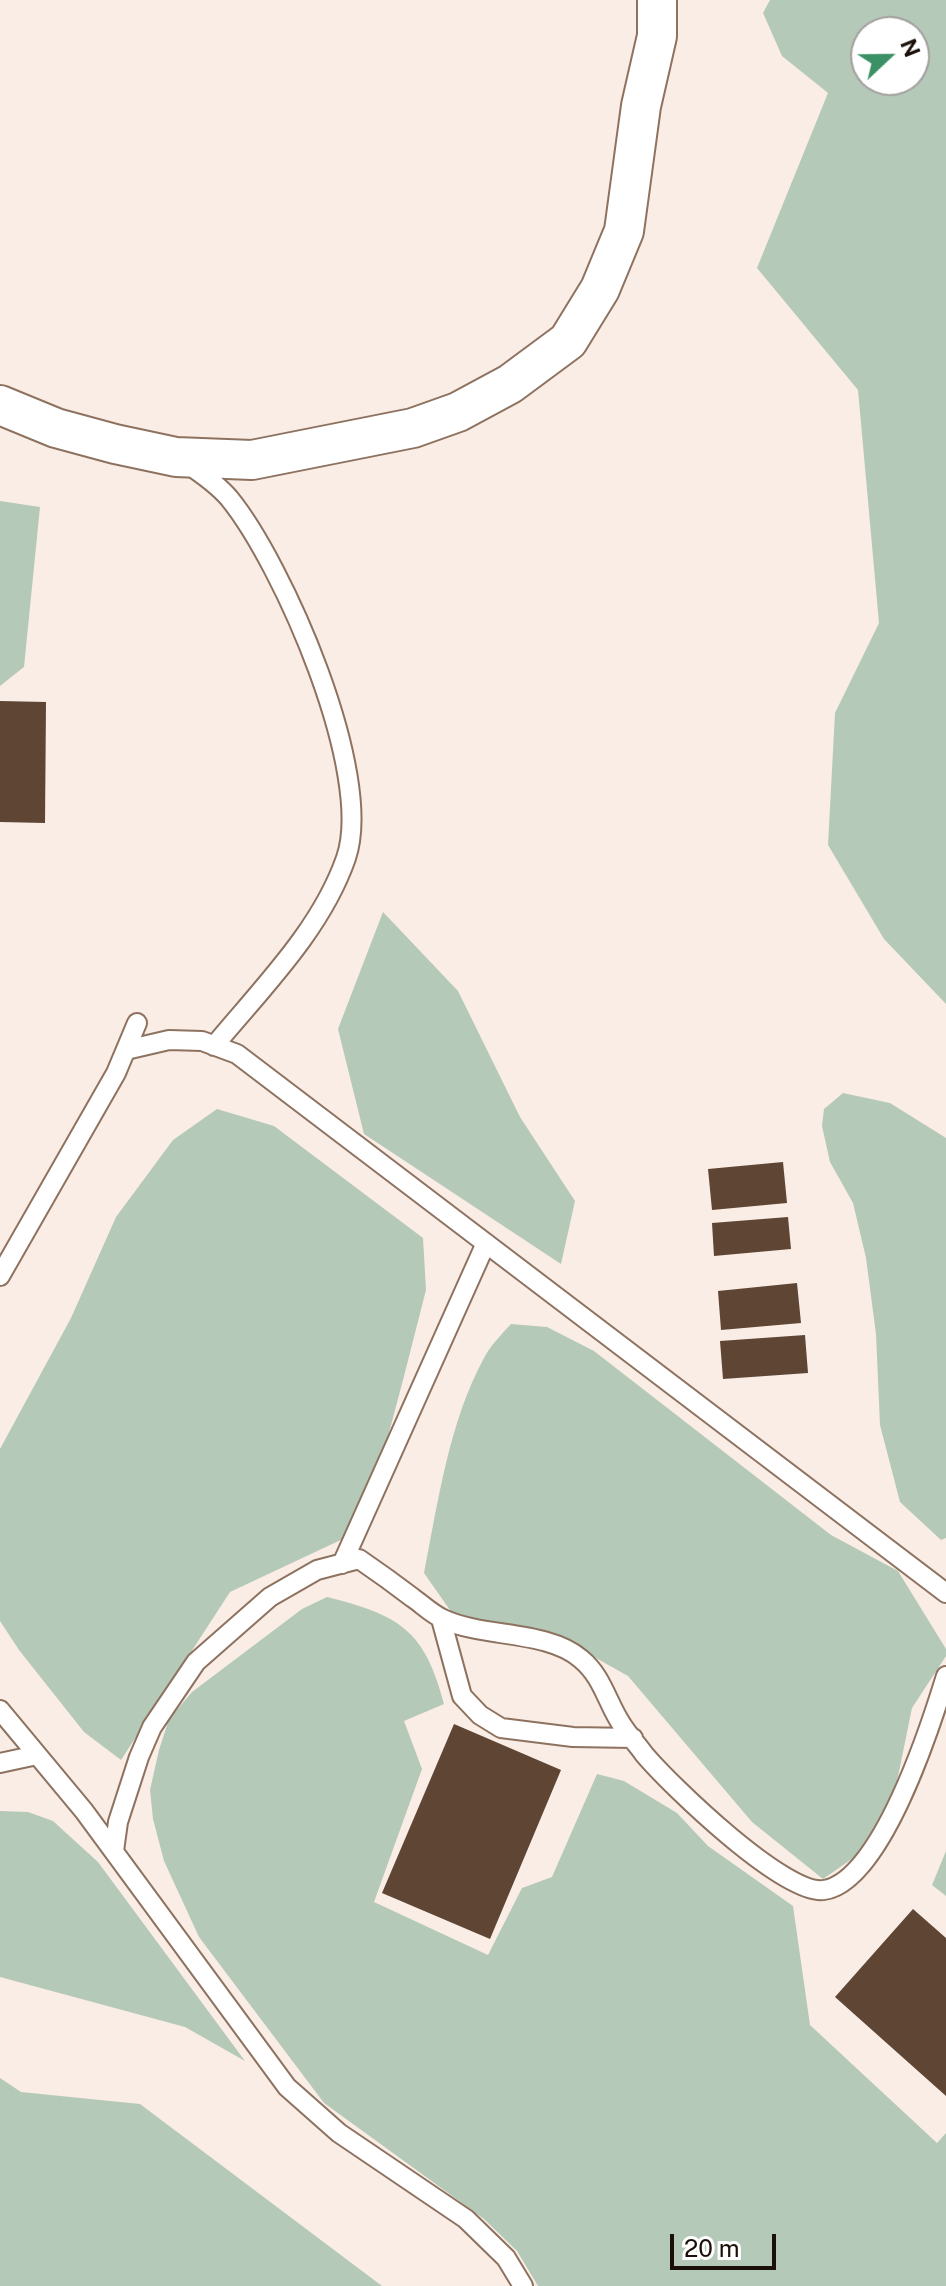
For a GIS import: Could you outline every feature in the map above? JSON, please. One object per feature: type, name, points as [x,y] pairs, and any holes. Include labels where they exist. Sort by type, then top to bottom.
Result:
[{"type":"street","points":[[0,405],[56,428],[176,457],[252,460],[413,428],[458,412],[510,384],[568,341],[600,289],[624,231],[641,106],[657,36],[657,0]]},
{"type":"lane","points":[[176,457],[227,496],[260,542],[289,602],[336,720],[352,827],[346,856],[325,905],[214,1046]]},
{"type":"lane","points":[[0,1276],[116,1073],[137,1023]]},
{"type":"lane","points":[[126,1050],[169,1040],[202,1041],[237,1054],[946,1593]]},
{"type":"lane","points":[[342,1564],[486,1243]]},
{"type":"lane","points":[[114,1851],[128,1789],[147,1737],[196,1662],[270,1597],[317,1570],[359,1559],[441,1619],[473,1630],[513,1634],[552,1644],[580,1657],[603,1684],[621,1724],[675,1786],[736,1843],[805,1888],[824,1890],[840,1884],[879,1841],[894,1816],[946,1676]]},
{"type":"lane","points":[[441,1619],[462,1696],[491,1722],[501,1728],[535,1733],[633,1738]]},
{"type":"lane","points":[[0,1710],[84,1811],[287,2087],[339,2133],[466,2219],[506,2258],[523,2286]]},
{"type":"lane","points":[[0,1763],[37,1755]]},
{"type":"green space","points":[[770,0],[946,0],[946,1004],[884,939],[828,845],[835,713],[879,623],[858,390],[757,268],[828,93],[782,56],[763,13]]},
{"type":"green space","points":[[0,501],[40,507],[24,667],[0,686]]},
{"type":"green space","points":[[383,912],[458,991],[520,1117],[575,1201],[561,1264],[364,1134],[338,1029]]},
{"type":"green space","points":[[843,1093],[890,1103],[946,1138],[946,1538],[941,1540],[900,1502],[880,1425],[876,1334],[866,1258],[853,1203],[830,1162],[822,1126],[824,1109]]},
{"type":"green space","points":[[217,1109],[274,1126],[423,1238],[426,1290],[378,1474],[345,1538],[230,1592],[121,1760],[84,1732],[0,1621],[0,1449],[71,1318],[116,1217],[173,1140]]},
{"type":"green space","points":[[511,1324],[547,1327],[594,1351],[831,1535],[898,1571],[946,1649],[946,1656],[912,1708],[893,1801],[859,1854],[823,1879],[752,1822],[628,1676],[587,1653],[518,1629],[452,1613],[424,1573],[446,1463],[462,1409],[487,1354]]},
{"type":"green space","points":[[327,1597],[373,1611],[405,1630],[418,1642],[428,1659],[444,1704],[404,1721],[422,1769],[374,1902],[488,1955],[522,1888],[552,1877],[597,1774],[624,1781],[677,1813],[708,1846],[793,1906],[810,2025],[937,2143],[946,2133],[946,2286],[538,2286],[517,2251],[484,2219],[324,2103],[199,1937],[164,1861],[153,1819],[150,1790],[169,1719],[192,1692],[302,1609]]},
{"type":"green space","points":[[0,1811],[28,1812],[53,1821],[98,1862],[245,2061],[185,2027],[0,1977]]},
{"type":"green space","points":[[946,1851],[946,1896],[932,1885]]},
{"type":"green space","points":[[0,2078],[21,2092],[140,2104],[382,2286],[0,2286]]},
{"type":"building","points":[[0,701],[46,702],[45,823],[0,822]]},
{"type":"building","points":[[783,1162],[787,1203],[712,1210],[708,1169]]},
{"type":"building","points":[[788,1217],[791,1249],[714,1256],[712,1223]]},
{"type":"building","points":[[797,1283],[801,1323],[721,1330],[718,1291]]},
{"type":"building","points":[[805,1335],[808,1373],[723,1379],[720,1341]]},
{"type":"building","points":[[454,1724],[561,1770],[490,1939],[382,1893]]},
{"type":"building","points":[[913,1909],[946,1938],[946,2096],[835,1997]]}]
